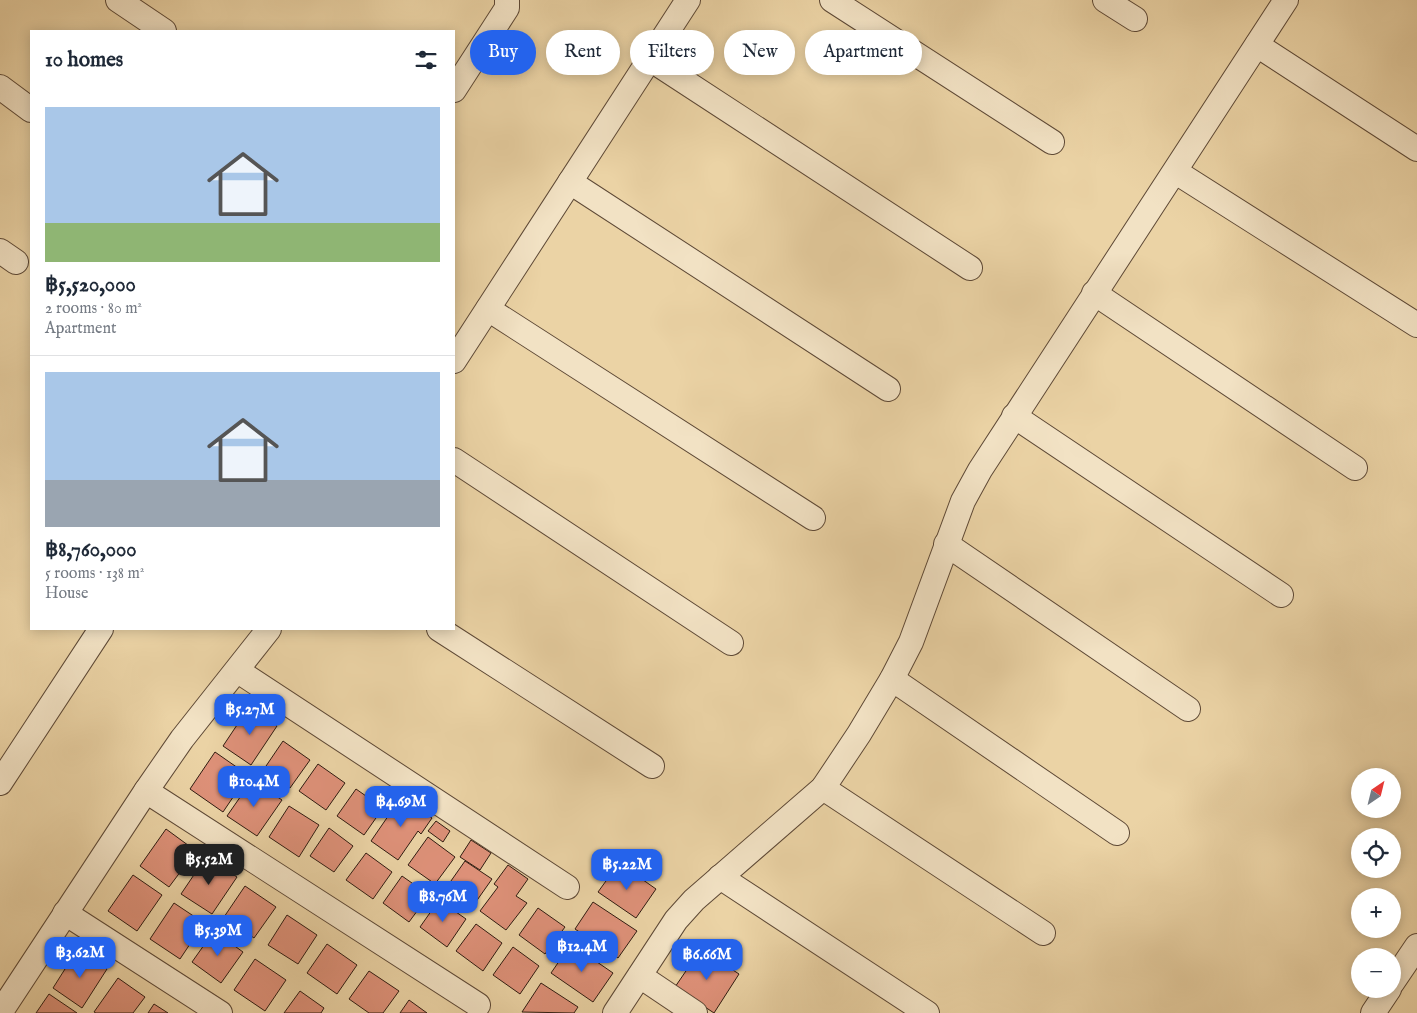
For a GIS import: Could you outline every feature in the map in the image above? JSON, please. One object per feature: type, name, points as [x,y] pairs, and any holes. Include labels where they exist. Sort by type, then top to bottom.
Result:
[{"type":"street","points":[[118,0],[163,30]]},
{"type":"street","points":[[455,88],[507,8],[507,0]]},
{"type":"street","points":[[669,30],[688,0]]},
{"type":"street","points":[[832,0],[1052,142]]},
{"type":"street","points":[[1105,0],[1135,19]]},
{"type":"street","points":[[616,1013],[676,920],[720,877],[823,788],[892,679],[911,642],[963,501],[1014,416],[1176,172],[1286,0]]},
{"type":"street","points":[[1257,44],[1417,149]]},
{"type":"street","points":[[455,359],[640,75]]},
{"type":"street","points":[[674,75],[970,268]]},
{"type":"street","points":[[0,87],[30,109]]},
{"type":"street","points":[[1176,172],[1417,326]]},
{"type":"street","points":[[570,182],[888,389]]},
{"type":"street","points":[[1094,293],[1356,468]]},
{"type":"street","points":[[488,309],[813,518]]},
{"type":"street","points":[[1014,416],[1281,596]]},
{"type":"street","points":[[455,461],[731,643]]},
{"type":"street","points":[[946,544],[1188,709]]},
{"type":"street","points":[[0,782],[100,630]]},
{"type":"street","points":[[0,1013],[182,739],[238,671],[268,630]]},
{"type":"street","points":[[441,630],[652,766]]},
{"type":"street","points":[[238,671],[567,887]]},
{"type":"street","points":[[892,679],[1117,833]]},
{"type":"street","points":[[823,788],[1043,933]]},
{"type":"street","points":[[146,791],[478,1005]]},
{"type":"street","points":[[720,877],[927,1013]]},
{"type":"street","points":[[65,913],[220,1013]]},
{"type":"street","points":[[1401,970],[1417,946]]},
{"type":"street","points":[[640,976],[695,1013]]},
{"type":"street","points":[[1373,1013],[1383,998]]},
{"type":"building","points":[[249,707],[277,726],[251,765],[223,746]]},
{"type":"building","points":[[283,741],[310,760],[290,788],[264,769]]},
{"type":"building","points":[[215,752],[248,775],[223,812],[190,789]]},
{"type":"building","points":[[318,764],[345,783],[326,810],[299,791]]},
{"type":"building","points":[[252,780],[282,800],[257,836],[227,816]]},
{"type":"building","points":[[356,789],[383,808],[364,835],[337,816]]},
{"type":"building","points":[[399,795],[432,818],[421,834],[418,831],[398,860],[371,841],[393,809],[391,808]]},
{"type":"building","points":[[289,806],[319,825],[299,857],[269,837]]},
{"type":"building","points":[[436,821],[450,831],[443,842],[428,831]]},
{"type":"building","points":[[329,828],[353,846],[334,872],[310,856]]},
{"type":"building","points":[[166,829],[196,851],[169,887],[140,866]]},
{"type":"building","points":[[428,837],[455,857],[435,884],[408,865]]},
{"type":"building","points":[[471,840],[491,853],[480,870],[460,857]]},
{"type":"building","points":[[366,853],[392,872],[373,899],[346,880]]},
{"type":"building","points":[[206,857],[237,877],[212,914],[181,894]]},
{"type":"building","points":[[465,861],[492,879],[473,906],[446,888]]},
{"type":"building","points":[[619,863],[656,889],[636,918],[598,892]]},
{"type":"building","points":[[508,865],[528,879],[516,896],[527,903],[506,930],[480,911],[498,887],[494,884]]},
{"type":"building","points":[[133,875],[162,895],[137,931],[108,911]]},
{"type":"building","points":[[402,876],[429,895],[409,922],[383,903]]},
{"type":"building","points":[[245,886],[276,907],[254,938],[224,917]]},
{"type":"building","points":[[439,900],[466,919],[447,947],[420,927]]},
{"type":"building","points":[[593,902],[637,931],[618,958],[575,929]]},
{"type":"building","points":[[174,903],[204,923],[180,959],[150,939]]},
{"type":"building","points":[[538,908],[565,927],[545,954],[519,935]]},
{"type":"building","points":[[287,915],[317,935],[298,964],[268,945]]},
{"type":"building","points":[[476,924],[502,943],[483,971],[456,951]]},
{"type":"building","points":[[214,931],[243,952],[221,983],[192,962]]},
{"type":"building","points":[[327,944],[357,965],[337,994],[307,973]]},
{"type":"building","points":[[571,944],[613,973],[593,1002],[551,973]]},
{"type":"building","points":[[513,947],[539,966],[520,994],[493,975]]},
{"type":"building","points":[[701,949],[739,974],[714,1013],[675,987]]},
{"type":"building","points":[[77,950],[107,969],[82,1008],[53,988]]},
{"type":"building","points":[[255,959],[286,980],[265,1011],[234,990]]},
{"type":"building","points":[[369,971],[399,991],[383,1013],[369,1013],[349,999]]},
{"type":"building","points":[[118,978],[145,997],[133,1013],[94,1012]]},
{"type":"building","points":[[541,983],[578,1007],[574,1013],[522,1012]]},
{"type":"building","points":[[300,991],[324,1008],[321,1013],[284,1013]]},
{"type":"building","points":[[49,994],[77,1013],[36,1013]]},
{"type":"building","points":[[409,1000],[427,1013],[400,1013]]},
{"type":"building","points":[[154,1004],[168,1013],[148,1013]]}]
